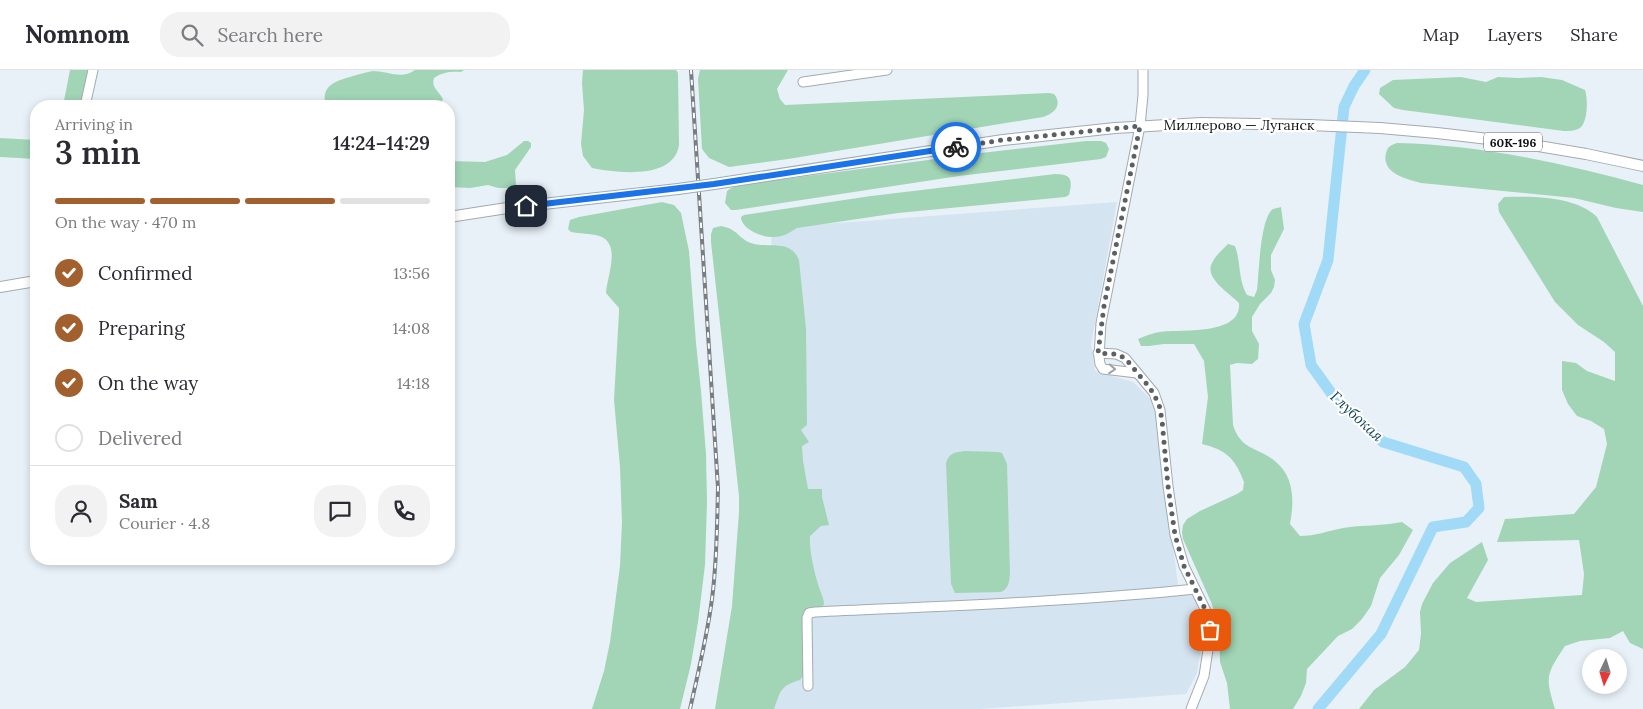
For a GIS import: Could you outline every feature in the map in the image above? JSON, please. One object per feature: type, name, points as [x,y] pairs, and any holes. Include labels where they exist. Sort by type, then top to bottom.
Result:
[{"type":"main road","name":"Миллерово — Луганск","points":[[455,217],[507,208],[714,184],[1003,140],[1140,126],[1202,123],[1309,124],[1437,132],[1514,142],[1643,166]]},
{"type":"main road","points":[[0,287],[30,282]]},
{"type":"street","points":[[86,100],[93,70]]},
{"type":"street","points":[[803,82],[887,70]]},
{"type":"street","points":[[1136,373],[1103,369],[1098,353],[1104,306],[1140,126],[1143,70]]},
{"type":"street","points":[[1098,353],[1121,356],[1128,362],[1154,393],[1160,410],[1175,535],[1184,566],[1206,611],[1210,636],[1204,676],[1191,709]]},
{"type":"street","points":[[808,686],[809,613],[1141,595],[1195,589]]},
{"type":"shaded area","points":[[1117,202],[1091,345],[1095,371],[1133,382],[1155,403],[1179,593],[1189,593],[1196,600],[1203,637],[1197,673],[1186,694],[980,709],[747,709],[779,535],[771,228]]},
{"type":"green space","points":[[70,70],[89,70],[83,100],[64,100]]},
{"type":"green space","points":[[415,70],[464,70],[461,72],[444,73],[434,78],[434,87],[442,100],[325,100],[325,93],[328,88],[341,80],[373,71],[400,75]]},
{"type":"green space","points":[[583,70],[676,70],[678,73],[679,145],[675,156],[667,164],[643,172],[592,168],[583,156],[581,144],[584,110]]},
{"type":"green space","points":[[700,70],[788,70],[777,89],[780,99],[785,105],[1049,93],[1054,94],[1058,102],[1051,114],[1043,117],[729,167],[709,158],[702,149],[698,79]]},
{"type":"green space","points":[[1461,77],[1486,82],[1498,77],[1541,77],[1562,80],[1585,90],[1587,104],[1585,121],[1578,129],[1564,131],[1403,110],[1394,108],[1379,94],[1380,88],[1393,80]]},
{"type":"green space","points":[[0,138],[30,140],[30,159],[0,157]]},
{"type":"green space","points":[[524,141],[531,143],[531,147],[515,170],[516,185],[506,188],[488,185],[470,188],[455,187],[455,161],[485,162],[507,155]]},
{"type":"green space","points":[[1086,141],[1106,143],[1109,149],[1106,157],[959,176],[736,210],[731,210],[725,203],[727,191],[740,185]]},
{"type":"green space","points":[[1397,143],[1459,147],[1521,156],[1643,185],[1643,212],[1574,198],[1421,183],[1396,174],[1387,166],[1385,160],[1386,153],[1390,146]]},
{"type":"green space","points":[[1055,174],[1068,176],[1070,179],[1069,195],[1065,197],[898,213],[797,228],[777,237],[764,236],[753,232],[745,225],[741,217],[871,196]]},
{"type":"green space","points":[[1504,197],[1540,197],[1566,201],[1588,210],[1597,217],[1643,306],[1643,649],[1630,643],[1623,631],[1610,638],[1580,641],[1565,646],[1554,663],[1549,676],[1555,709],[1359,709],[1374,690],[1405,667],[1419,650],[1421,634],[1420,612],[1433,583],[1450,563],[1482,542],[1488,560],[1467,598],[1476,602],[1582,595],[1584,574],[1579,540],[1497,542],[1505,519],[1574,514],[1596,487],[1607,444],[1604,429],[1591,421],[1577,416],[1568,404],[1562,390],[1562,361],[1576,363],[1587,371],[1615,381],[1615,352],[1604,342],[1578,325],[1555,302],[1499,212],[1498,204]]},
{"type":"green space","points":[[662,202],[674,205],[681,213],[689,251],[701,391],[706,454],[707,502],[705,565],[698,622],[691,664],[680,709],[592,709],[604,671],[610,642],[620,566],[622,522],[620,467],[614,400],[619,308],[606,293],[612,261],[610,245],[599,236],[571,232],[568,229],[570,220],[579,217]]},
{"type":"green space","points":[[1281,207],[1284,229],[1271,255],[1271,270],[1275,280],[1274,287],[1252,317],[1252,331],[1259,344],[1258,359],[1252,364],[1237,363],[1230,365],[1233,425],[1236,433],[1251,448],[1270,457],[1287,475],[1292,491],[1290,524],[1300,536],[1357,526],[1402,522],[1413,530],[1399,555],[1380,578],[1371,606],[1362,619],[1352,629],[1338,636],[1307,669],[1306,683],[1293,709],[1230,709],[1227,683],[1220,662],[1219,624],[1183,539],[1182,532],[1183,525],[1187,519],[1237,494],[1243,490],[1244,482],[1229,456],[1217,449],[1202,444],[1208,397],[1204,361],[1194,344],[1141,346],[1138,339],[1160,332],[1208,329],[1231,321],[1237,314],[1239,303],[1214,280],[1210,269],[1212,263],[1228,244],[1235,246],[1244,289],[1247,295],[1254,297],[1257,290],[1265,223],[1273,209]]},
{"type":"green space","points":[[721,226],[731,229],[751,243],[790,249],[799,260],[806,329],[807,425],[801,430],[809,442],[802,446],[803,461],[808,489],[822,489],[822,497],[829,525],[821,526],[810,536],[810,549],[824,605],[807,608],[805,615],[803,676],[800,680],[788,684],[782,690],[774,709],[715,709],[732,606],[739,512],[739,496],[711,242],[713,228]]},
{"type":"green space","points":[[965,451],[1002,453],[1007,464],[1010,574],[1007,587],[1001,592],[955,593],[951,584],[946,463],[953,454]]},
{"type":"waterway","name":"Глубокая","points":[[1318,709],[1381,634],[1433,527],[1466,522],[1479,508],[1476,484],[1464,467],[1383,442],[1334,397],[1311,365],[1304,324],[1328,260],[1344,107],[1354,86],[1365,70]]},
{"type":"railway","points":[[690,709],[712,599],[716,557],[718,488],[691,70]]},
{"type":"way so far","points":[[956,147],[1003,140],[1140,126],[1104,306],[1098,353],[1116,354],[1125,358],[1154,393],[1159,404],[1175,535],[1184,566],[1206,611],[1210,630]]},
{"type":"route","points":[[526,206],[714,184],[956,147]]}]
